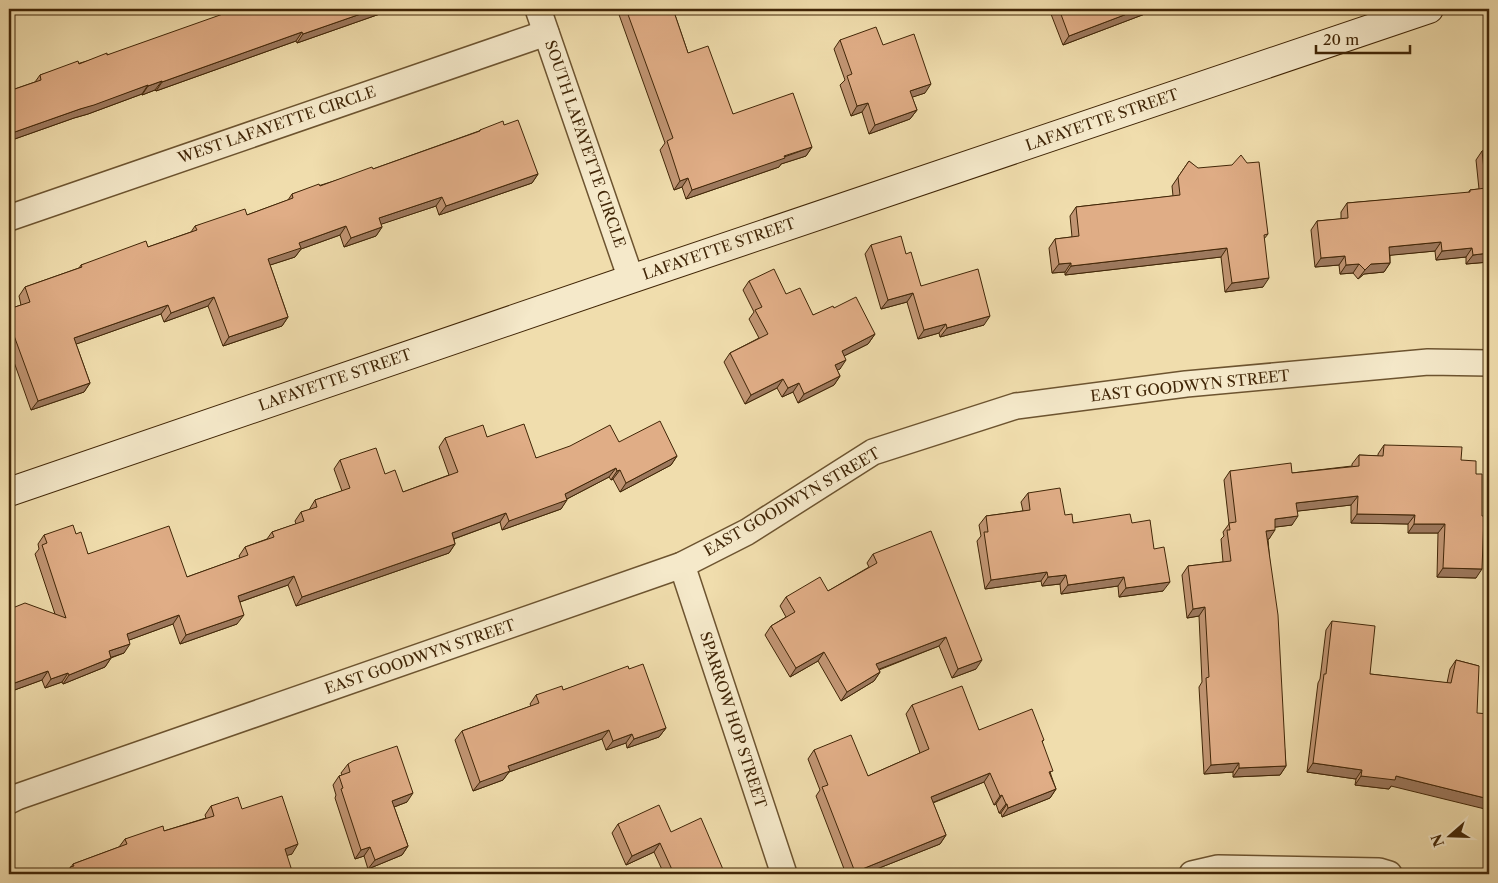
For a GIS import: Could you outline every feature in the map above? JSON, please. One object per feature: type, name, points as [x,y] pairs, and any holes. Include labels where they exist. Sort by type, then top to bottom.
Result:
[{"type":"street","name":"SOUTH LAFAYETTE CIRCLE","points":[[538,9],[631,279]]},
{"type":"street","name":"LAFAYETTE STREET","points":[[9,492],[1429,9]]},
{"type":"street","name":"WEST LAFAYETTE CIRCLE","points":[[9,218],[546,33]]},
{"type":"street","name":"EAST GOODWYN STREET","points":[[9,801],[682,565],[747,532],[873,452],[1016,406],[1186,384],[1360,368],[1428,362],[1489,363]]},
{"type":"street","name":"SPARROW HOP STREET","points":[[682,565],[784,874]]},
{"type":"street","points":[[1192,874],[1218,868],[1379,871],[1389,874]]},
{"type":"building","points":[[237,9],[375,9],[303,34],[302,32],[9,134],[9,91],[41,80],[40,75],[78,61],[79,64],[107,53],[107,55]]},
{"type":"building","points":[[626,9],[673,9],[688,53],[708,46],[733,114],[793,93],[812,147],[692,190],[688,178],[680,181],[667,141],[673,138]]},
{"type":"building","points":[[1059,9],[1140,9],[1069,36]]},
{"type":"building","points":[[876,27],[883,45],[914,34],[931,84],[910,91],[917,110],[875,125],[868,103],[857,106],[847,76],[852,74],[840,40]]},
{"type":"building","points":[[518,120],[538,174],[446,206],[442,197],[379,218],[382,227],[351,238],[346,226],[299,243],[301,248],[268,259],[288,317],[229,337],[214,297],[171,313],[168,305],[74,338],[90,383],[38,401],[9,322],[9,309],[30,302],[25,287],[82,267],[81,265],[146,241],[148,247],[197,230],[195,226],[245,209],[247,215],[293,198],[292,194],[319,184],[320,186],[372,167],[373,169],[503,121],[504,125]]},
{"type":"building","points":[[1489,150],[1489,253],[1473,255],[1472,248],[1442,251],[1441,242],[1389,247],[1390,263],[1371,264],[1365,270],[1359,264],[1346,265],[1345,256],[1321,258],[1317,221],[1348,218],[1347,203],[1470,192],[1470,190],[1486,188],[1482,151]]},
{"type":"building","points":[[1241,155],[1247,163],[1259,162],[1268,234],[1264,235],[1269,278],[1232,283],[1227,248],[1071,266],[1071,263],[1059,264],[1055,239],[1079,236],[1076,207],[1180,195],[1178,177],[1189,161],[1198,168],[1232,165]]},
{"type":"building","points":[[901,236],[906,254],[911,252],[921,286],[978,269],[990,316],[947,328],[946,324],[924,330],[913,293],[888,300],[871,245]]},
{"type":"building","points":[[774,269],[786,294],[800,288],[813,315],[833,306],[834,308],[856,297],[875,334],[842,351],[846,360],[835,365],[840,376],[804,394],[799,383],[788,388],[783,379],[751,395],[730,353],[768,334],[755,310],[762,307],[749,281]]},
{"type":"building","points":[[660,421],[677,456],[626,483],[620,470],[617,471],[616,468],[565,494],[567,500],[509,521],[506,513],[452,533],[455,544],[302,597],[294,576],[238,596],[244,615],[186,635],[179,615],[127,634],[130,644],[109,651],[111,658],[69,675],[68,673],[51,679],[48,671],[9,685],[10,609],[25,603],[66,618],[42,545],[47,543],[44,535],[73,525],[76,534],[81,532],[88,554],[169,526],[187,577],[248,555],[245,547],[274,537],[272,532],[304,521],[301,512],[317,507],[315,500],[350,488],[340,460],[376,448],[385,474],[395,470],[403,492],[458,472],[445,438],[483,425],[487,437],[524,424],[536,458],[570,446],[610,425],[619,442]]},
{"type":"building","points":[[1384,445],[1462,447],[1461,460],[1476,461],[1476,474],[1482,474],[1482,516],[1484,516],[1482,569],[1443,568],[1445,524],[1414,524],[1415,515],[1357,514],[1358,496],[1296,503],[1298,516],[1275,519],[1275,530],[1266,531],[1278,615],[1286,766],[1239,768],[1239,763],[1211,765],[1206,678],[1209,677],[1205,607],[1193,609],[1188,566],[1231,561],[1227,530],[1230,530],[1229,523],[1236,522],[1230,471],[1291,463],[1292,473],[1359,466],[1359,455],[1383,456]]},
{"type":"building","points":[[1060,488],[1065,515],[1072,514],[1073,523],[1130,514],[1132,523],[1150,520],[1154,549],[1164,547],[1170,582],[1126,588],[1124,577],[1068,585],[1066,575],[1048,577],[1047,572],[991,580],[984,532],[988,532],[986,516],[1030,510],[1028,493]]},
{"type":"building","points":[[931,531],[982,660],[958,669],[946,637],[876,664],[880,672],[847,692],[824,652],[796,668],[771,626],[795,612],[786,597],[820,577],[828,591],[877,563],[873,554]]},
{"type":"building","points":[[1332,621],[1375,626],[1370,674],[1451,683],[1456,660],[1479,666],[1477,713],[1489,714],[1489,799],[1396,776],[1395,780],[1361,776],[1362,770],[1313,763]]},
{"type":"building","points":[[643,664],[666,728],[634,739],[632,734],[613,741],[609,730],[508,766],[510,771],[480,782],[462,731],[539,703],[536,695],[562,686],[563,690],[628,666],[629,669]]},
{"type":"building","points":[[962,686],[979,730],[1032,709],[1044,740],[1042,741],[1053,771],[1049,772],[1056,789],[1008,808],[1002,795],[1000,796],[990,773],[931,797],[946,835],[855,872],[822,787],[828,785],[814,750],[851,735],[868,776],[929,749],[912,705]]},
{"type":"building","points":[[397,746],[413,793],[392,801],[408,846],[375,860],[370,847],[361,850],[341,789],[343,788],[339,776],[350,772],[348,764],[353,761]]},
{"type":"building","points":[[282,796],[298,844],[285,849],[293,874],[60,874],[71,870],[70,867],[74,866],[73,864],[127,844],[125,839],[163,826],[164,831],[214,816],[211,806],[238,797],[242,809]]},
{"type":"building","points":[[659,805],[671,832],[701,818],[725,874],[674,874],[660,843],[632,856],[618,824]]}]
